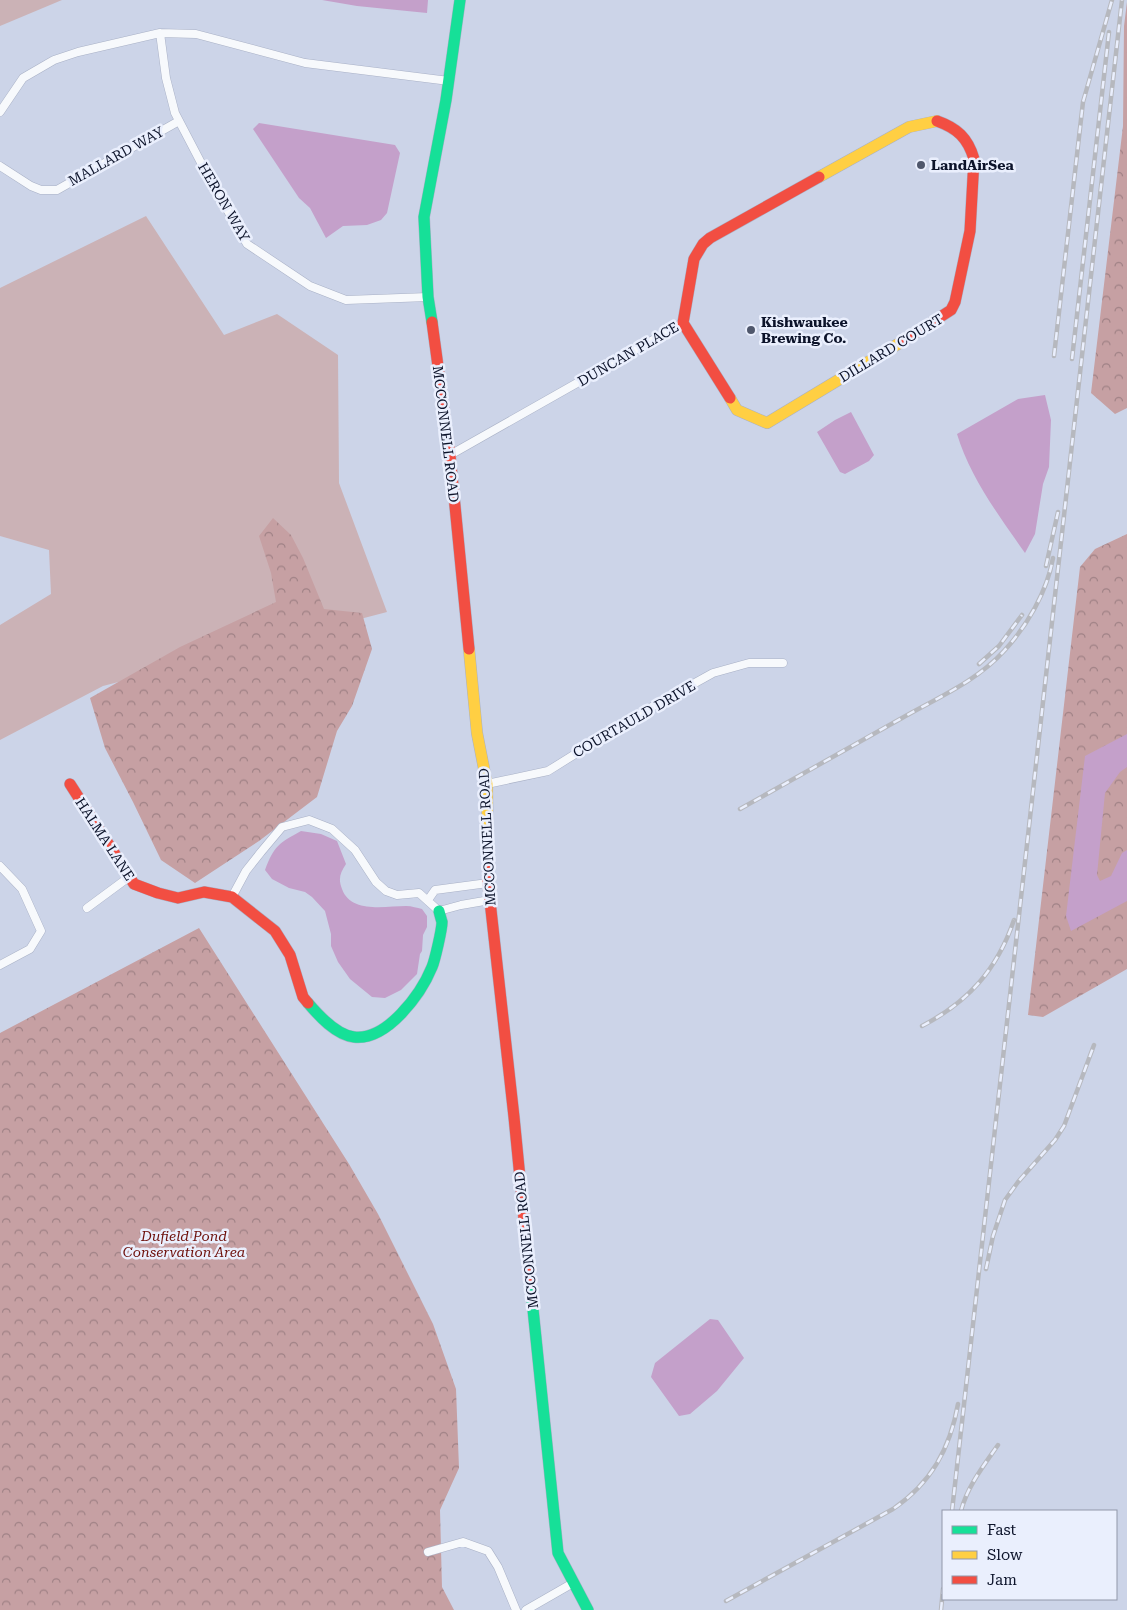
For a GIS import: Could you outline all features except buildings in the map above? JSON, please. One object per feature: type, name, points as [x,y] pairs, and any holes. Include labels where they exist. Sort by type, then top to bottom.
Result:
[{"type":"street","name":"MCCONNELL ROAD","points":[[460,0],[449,81],[424,217],[428,297],[450,455],[478,733],[487,784],[488,883],[514,1117],[558,1553],[588,1610]]},
{"type":"street","points":[[0,112],[23,78],[54,60],[78,52],[160,33],[196,34],[305,63],[449,81]]},
{"type":"street","name":"HERON WAY","points":[[160,33],[166,78],[175,113],[210,180],[247,244],[310,286],[346,300],[428,297]]},
{"type":"street","name":"MALLARD WAY","points":[[0,166],[36,188],[41,190],[57,190],[179,121]]},
{"type":"street","name":"DILLARD COURT","points":[[683,323],[736,410],[767,423],[944,317],[952,310],[955,302],[970,231],[974,159],[968,143],[955,128],[937,121],[909,127]]},
{"type":"street","name":"DUNCAN PLACE","points":[[450,455],[683,323],[694,259],[703,244],[710,238],[909,127]]},
{"type":"street","name":"COURTAULD DRIVE","points":[[487,784],[548,770],[641,713],[713,673],[749,663],[783,663]]},
{"type":"street","name":"HALMA LANE","points":[[70,784],[134,884],[178,898],[204,892],[232,897]]},
{"type":"street","points":[[309,820],[332,829],[355,850],[376,882],[386,891],[397,895],[418,893],[428,900],[439,911],[442,924],[433,966],[416,996],[392,1024],[366,1037],[352,1037],[318,1016],[303,996],[290,955],[275,931],[232,897],[251,865],[282,827],[309,820]]},
{"type":"street","points":[[0,866],[22,890],[41,931],[30,949],[0,965]]},
{"type":"street","points":[[87,908],[129,877]]},
{"type":"street","points":[[428,900],[435,890],[488,883]]},
{"type":"street","points":[[439,911],[490,900]]},
{"type":"street","points":[[428,1552],[463,1542],[488,1551],[498,1567],[516,1610]]},
{"type":"street","points":[[526,1610],[573,1583]]},
{"type":"shaded area","points":[[0,0],[62,0],[0,26]]},
{"type":"shaded area","points":[[322,0],[428,0],[427,13],[357,6]]},
{"type":"shaded area","points":[[259,123],[395,145],[400,153],[387,213],[381,220],[367,225],[343,226],[326,238],[310,208],[299,198],[253,129]]},
{"type":"shaded area","points":[[146,216],[224,335],[277,314],[338,355],[339,483],[387,612],[103,686],[0,740],[0,625],[51,594],[49,550],[0,536],[0,288]]},
{"type":"shaded area","points":[[1045,395],[1051,420],[1049,467],[1043,484],[1035,534],[1025,553],[977,481],[957,434],[1018,399]]},
{"type":"shaded area","points":[[851,412],[874,455],[869,461],[845,474],[840,472],[817,432]]},
{"type":"shaded area","points":[[1127,734],[1127,767],[1120,772],[1105,793],[1097,875],[1100,881],[1111,876],[1122,853],[1127,850],[1127,901],[1071,931],[1066,916],[1085,756]]},
{"type":"shaded area","points":[[301,831],[321,834],[337,841],[346,864],[340,876],[340,882],[347,897],[353,902],[370,907],[412,907],[422,909],[427,916],[427,927],[423,935],[417,974],[401,990],[385,998],[372,997],[350,979],[338,962],[331,946],[331,934],[325,911],[305,892],[289,888],[272,879],[265,870],[271,855],[278,846]]},
{"type":"shaded area","points":[[710,1319],[718,1320],[744,1358],[717,1391],[690,1414],[679,1416],[651,1377],[655,1363]]},
{"type":"green space","points":[[1127,2],[1127,408],[1115,414],[1091,393],[1123,126],[1124,26]]},
{"type":"green space","points":[[273,518],[291,535],[303,558],[324,609],[362,613],[372,649],[352,706],[337,731],[317,797],[259,841],[195,883],[161,860],[105,748],[90,698],[180,647],[276,602],[271,573],[259,536]]},
{"type":"green space","points":[[1127,534],[1127,969],[1043,1017],[1028,1015],[1080,567],[1095,549]]},
{"type":"green space","name":"Dufield Pond Conservation Area","points":[[199,928],[349,1164],[378,1214],[433,1324],[456,1389],[459,1468],[440,1510],[442,1587],[454,1610],[0,1610],[0,1033]]},
{"type":"railway","points":[[1054,356],[1083,102],[1112,0]]},
{"type":"railway","points":[[952,1510],[1122,0]]},
{"type":"railway","points":[[1072,359],[1109,32]]},
{"type":"railway","points":[[1046,566],[1058,512]]},
{"type":"railway","points":[[740,809],[956,688],[982,671],[1004,651],[1028,620],[1041,596],[1053,558]]},
{"type":"railway","points":[[979,664],[999,646],[1022,615]]},
{"type":"railway","points":[[922,1026],[953,1006],[979,983],[999,954],[1014,920]]},
{"type":"railway","points":[[986,1269],[993,1236],[1005,1200],[1018,1182],[1055,1140],[1064,1126],[1094,1045]]},
{"type":"railway","points":[[726,1601],[893,1509],[906,1499],[918,1488],[937,1464],[950,1436],[958,1404]]},
{"type":"railway","points":[[961,1510],[972,1485],[998,1445]]},
{"type":"railway","points":[[941,1610],[942,1600]]},
{"type":"traffic: fast","points":[[432,322],[428,297],[424,217],[446,100],[460,0]]},
{"type":"traffic: fast","points":[[308,1003],[317,1014],[341,1033],[354,1037],[379,1032],[401,1014],[427,978],[432,967],[442,926],[439,911]]},
{"type":"traffic: fast","points":[[530,1280],[558,1553],[588,1610]]},
{"type":"traffic: slow","points":[[819,177],[909,127],[937,121]]},
{"type":"traffic: slow","points":[[730,398],[737,410],[767,423],[903,341]]},
{"type":"traffic: slow","points":[[469,649],[477,733],[487,784],[488,857]]},
{"type":"traffic: jam","points":[[903,341],[951,310],[955,302],[970,231],[974,159],[972,152],[961,135],[937,121]]},
{"type":"traffic: jam","points":[[730,398],[683,323],[694,259],[703,244],[710,238],[819,177]]},
{"type":"traffic: jam","points":[[432,322],[450,455],[469,649]]},
{"type":"traffic: jam","points":[[70,784],[134,884],[178,898],[204,892],[232,897],[275,931],[290,955],[303,997],[308,1003]]},
{"type":"traffic: jam","points":[[488,857],[488,883],[530,1280]]},
{"type":"place","name":"LandAirSea","points":[[921,165]]},
{"type":"place","name":"Kishwaukee Brewing Co.","points":[[751,330]]}]
